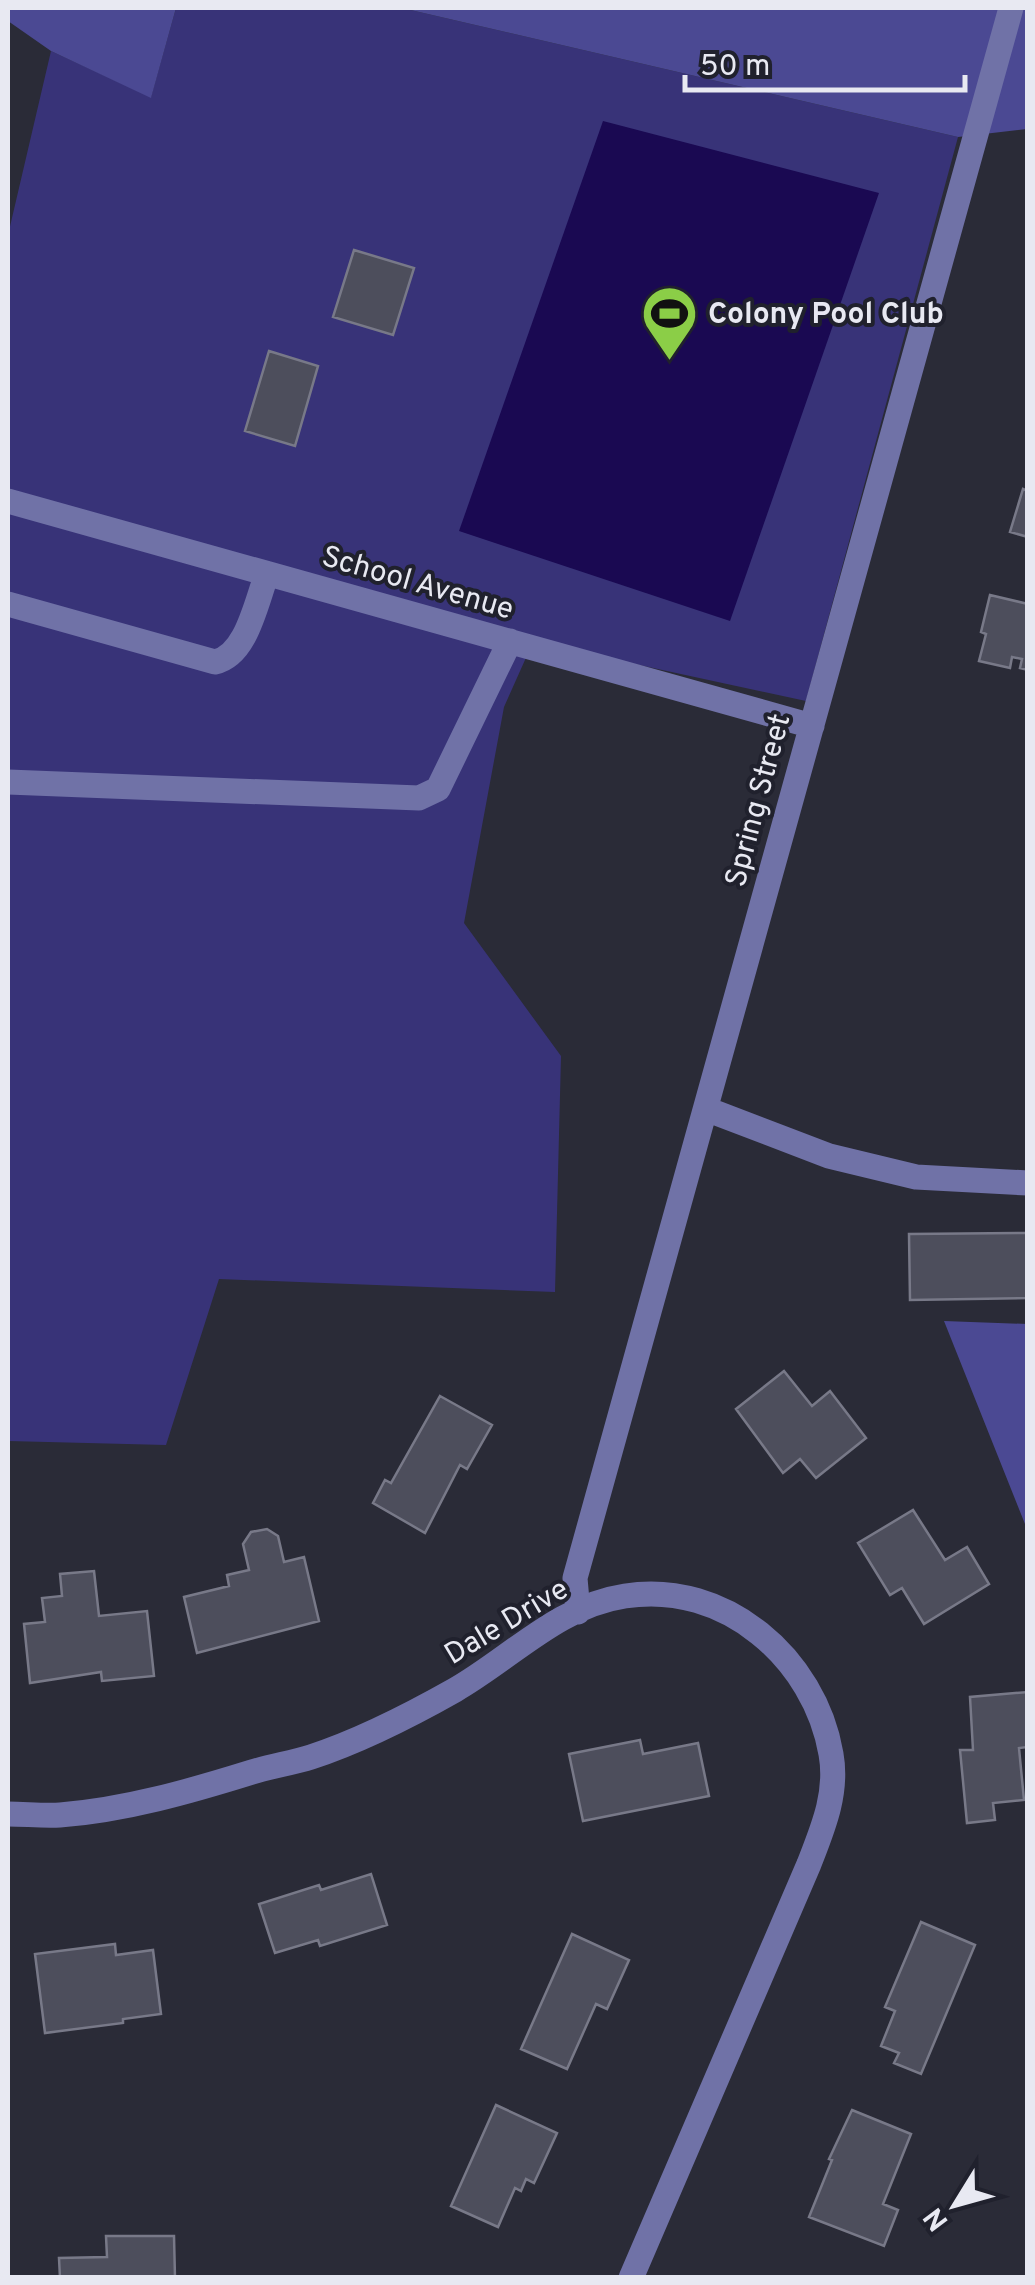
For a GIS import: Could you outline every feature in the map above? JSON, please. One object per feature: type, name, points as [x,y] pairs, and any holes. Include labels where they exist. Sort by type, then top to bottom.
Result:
[{"type":"street","name":"Spring Street","points":[[578,1612],[576,1578],[1011,8]]},
{"type":"street","name":"School Avenue","points":[[8,501],[812,726]]},
{"type":"street","points":[[8,604],[215,662],[228,659],[239,646],[267,574]]},
{"type":"street","points":[[8,782],[419,798],[438,789],[510,641]]},
{"type":"street","points":[[706,1108],[829,1156],[916,1177],[1028,1183]]},
{"type":"street","name":"Dale Drive","points":[[8,1814],[60,1815],[165,1796],[311,1756],[420,1709],[460,1687],[527,1640],[578,1612],[620,1596],[674,1595],[748,1623],[785,1655],[816,1702],[832,1756],[831,1800],[809,1864],[632,2278]]},
{"type":"shaded area","points":[[8,8],[176,8],[151,98],[51,51],[8,21]]},
{"type":"shaded area","points":[[176,8],[402,8],[958,137],[806,701],[533,642],[504,707],[464,923],[561,1056],[555,1292],[219,1279],[166,1445],[8,1441],[8,235],[51,51],[151,97]]},
{"type":"shaded area","points":[[402,8],[1027,8],[1027,129],[958,137]]},
{"type":"shaded area","name":"Colony Pool Club","points":[[603,121],[879,193],[730,621],[459,531]]},
{"type":"shaded area","points":[[944,1321],[1027,1324],[1027,1529]]},
{"type":"building","points":[[354,250],[414,268],[393,335],[333,317]]},
{"type":"building","points":[[269,351],[318,366],[295,446],[245,431]]},
{"type":"building","points":[[1023,489],[1028,491],[1028,537],[1010,532]]},
{"type":"building","points":[[990,595],[1028,604],[1028,670],[1020,668],[1022,659],[1012,657],[1010,668],[979,661]]},
{"type":"building","points":[[1028,1233],[1028,1298],[910,1300],[909,1234]]},
{"type":"building","points":[[784,1371],[812,1406],[830,1391],[866,1438],[816,1478],[800,1459],[783,1473],[736,1409]]},
{"type":"building","points":[[440,1396],[492,1425],[467,1469],[460,1465],[425,1533],[373,1503],[385,1480],[391,1483]]},
{"type":"building","points":[[913,1510],[945,1560],[967,1547],[989,1584],[924,1624],[902,1588],[890,1595],[858,1543]]},
{"type":"building","points":[[267,1529],[278,1536],[284,1562],[304,1557],[319,1621],[197,1653],[184,1597],[229,1586],[227,1575],[249,1570],[243,1544],[251,1532]]},
{"type":"building","points":[[94,1571],[99,1616],[147,1611],[154,1676],[102,1681],[101,1672],[30,1683],[24,1624],[45,1622],[42,1598],[62,1596],[60,1574]]},
{"type":"building","points":[[1028,1692],[1028,1747],[1019,1748],[1024,1800],[993,1803],[995,1820],[967,1823],[960,1750],[973,1750],[970,1697]]},
{"type":"building","points":[[640,1740],[643,1754],[698,1743],[709,1796],[583,1821],[569,1754]]},
{"type":"building","points":[[371,1874],[387,1925],[320,1946],[318,1940],[275,1953],[259,1904]]},
{"type":"building","points":[[921,1922],[975,1945],[921,2074],[894,2063],[899,2053],[881,2046],[895,2011],[885,2007]]},
{"type":"building","points":[[572,1934],[629,1960],[607,2009],[596,2004],[567,2069],[521,2049]]},
{"type":"building","points":[[115,1944],[116,1955],[153,1950],[161,2014],[45,2033],[35,1954]]},
{"type":"building","points":[[496,2105],[557,2133],[534,2183],[526,2179],[521,2191],[515,2188],[498,2227],[451,2206]]},
{"type":"building","points":[[852,2110],[911,2134],[883,2204],[898,2210],[884,2246],[809,2217],[832,2160],[829,2159]]},
{"type":"building","points":[[106,2236],[174,2236],[175,2278],[60,2278],[59,2258],[107,2257]]},
{"type":"place","name":"Colony Pool Club","points":[[669,362]]}]
